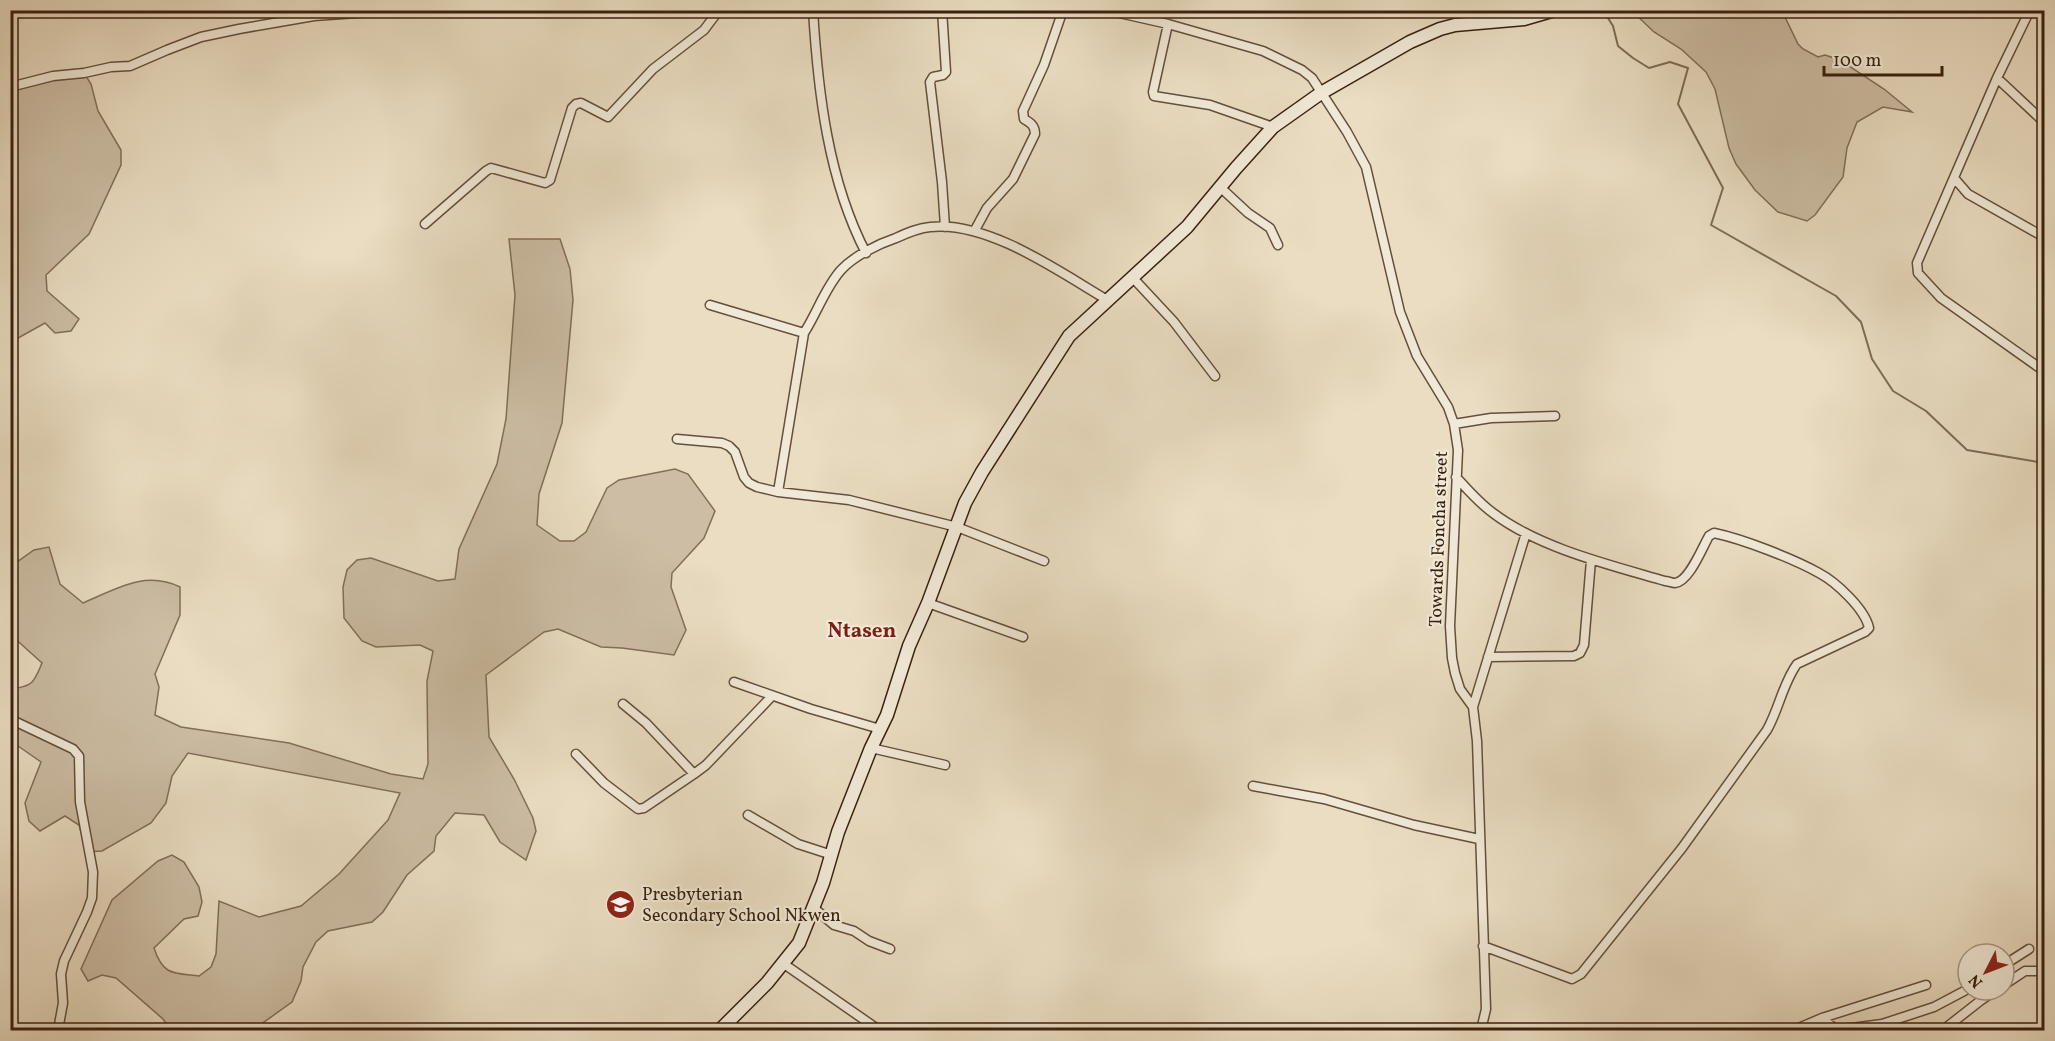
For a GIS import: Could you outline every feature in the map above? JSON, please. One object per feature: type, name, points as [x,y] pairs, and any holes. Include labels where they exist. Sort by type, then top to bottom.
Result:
[{"type":"street","points":[[10,87],[53,76],[130,66],[201,37],[239,29],[314,16],[400,10]]},
{"type":"street","points":[[425,224],[491,168],[545,183],[550,180],[572,108],[581,103],[605,117],[612,114],[653,69],[704,30],[719,10]]},
{"type":"street","points":[[813,10],[824,126],[852,225],[866,253]]},
{"type":"street","points":[[942,10],[947,67],[943,75],[933,77],[930,82],[945,227]]},
{"type":"street","points":[[975,230],[987,208],[1013,179],[1035,134],[1035,129],[1022,116],[1023,111],[1044,65],[1063,10]]},
{"type":"street","name":"Towards Foncha street","points":[[1106,10],[1168,24],[1263,51],[1284,60],[1307,74],[1347,132],[1366,167],[1395,291],[1408,335],[1427,375],[1448,407],[1454,424],[1458,450],[1450,626],[1455,673],[1461,689],[1473,707],[1477,741],[1486,1009],[1481,1030]]},
{"type":"street","points":[[720,1030],[784,964],[799,943],[814,908],[838,832],[887,715],[909,646],[928,603],[965,503],[1062,346],[1078,327],[1187,227],[1273,127],[1321,93],[1433,31],[1455,25],[1524,19],[1555,10]]},
{"type":"street","points":[[2030,10],[1997,78],[1917,263],[1918,273],[1941,298],[2044,371]]},
{"type":"street","points":[[1168,24],[1154,96],[1210,105],[1273,127]]},
{"type":"street","points":[[1997,78],[2044,122]]},
{"type":"street","points":[[1955,179],[1968,194],[2044,237]]},
{"type":"street","points":[[1220,188],[1248,213],[1270,228],[1278,245]]},
{"type":"street","points":[[778,492],[804,333],[841,270],[884,242],[931,227],[975,230],[1036,259],[1109,301]]},
{"type":"street","points":[[1133,278],[1184,333],[1215,376]]},
{"type":"street","points":[[710,305],[804,333]]},
{"type":"street","points":[[1454,424],[1491,418],[1555,416]]},
{"type":"street","points":[[677,439],[722,443],[729,446],[735,452],[744,477],[749,483],[778,492],[849,500],[957,527],[1044,561]]},
{"type":"street","points":[[1456,477],[1492,512],[1526,532],[1591,560],[1675,583],[1683,580],[1689,573],[1709,536],[1714,533],[1779,555],[1820,573],[1856,606],[1869,628],[1797,664],[1792,670],[1776,715],[1767,730],[1682,848],[1581,974],[1572,979],[1483,946]]},
{"type":"street","points":[[1473,707],[1526,532]]},
{"type":"street","points":[[1488,657],[1574,656],[1580,652],[1584,645],[1591,560]]},
{"type":"street","points":[[928,603],[1023,637]]},
{"type":"street","points":[[734,682],[880,729]]},
{"type":"street","points":[[576,754],[604,783],[638,809],[644,808],[706,765],[772,696]]},
{"type":"street","points":[[623,705],[646,723],[694,774]]},
{"type":"street","points":[[10,718],[73,748],[79,756],[80,802],[93,872],[92,898],[64,961],[61,974],[63,1003],[58,1030]]},
{"type":"street","points":[[872,748],[945,765]]},
{"type":"street","points":[[1253,786],[1324,799],[1414,825],[1479,839]]},
{"type":"street","points":[[748,815],[798,844],[832,855]]},
{"type":"street","points":[[814,908],[834,925],[854,931],[879,946],[890,949]]},
{"type":"street","points":[[2016,957],[2029,949]]},
{"type":"street","points":[[784,964],[879,1030]]},
{"type":"street","points":[[2016,977],[2025,971],[2044,971]]},
{"type":"street","points":[[1794,1030],[1821,1018],[1926,985]]},
{"type":"street","points":[[1821,1018],[1834,1028],[1844,1029],[1882,1024],[1934,1007],[1956,995]]},
{"type":"street","points":[[1943,1030],[1978,1002]]},
{"type":"shaded area","points":[[1632,11],[1782,11],[1798,44],[1803,49],[1818,57],[1825,55],[1840,60],[1884,89],[1912,112],[1883,107],[1857,122],[1847,148],[1843,177],[1815,215],[1807,221],[1778,212],[1755,190],[1736,164],[1729,148],[1715,89],[1706,72],[1681,49],[1654,32]]},
{"type":"shaded area","points":[[84,73],[91,84],[98,111],[121,150],[121,165],[89,234],[46,275],[47,291],[79,319],[71,331],[55,333],[45,323],[11,342],[11,87]]},
{"type":"shaded area","points":[[509,239],[560,239],[570,269],[573,300],[562,423],[539,494],[537,525],[560,541],[574,541],[586,532],[607,488],[619,480],[675,469],[688,474],[715,511],[704,538],[672,573],[671,587],[686,630],[674,655],[601,647],[558,629],[544,632],[486,675],[489,737],[514,779],[533,818],[536,831],[526,860],[500,842],[484,815],[455,813],[436,836],[434,851],[407,875],[383,912],[372,922],[328,931],[316,942],[303,967],[301,981],[292,1002],[253,1030],[171,1030],[163,1019],[116,978],[102,975],[88,981],[81,969],[112,900],[158,861],[172,855],[184,862],[199,887],[202,902],[198,916],[184,919],[154,948],[161,964],[170,971],[199,976],[211,967],[216,954],[219,901],[259,917],[301,906],[339,874],[388,820],[400,793],[188,753],[172,776],[166,803],[151,823],[102,851],[87,852],[79,825],[65,816],[40,831],[29,821],[25,803],[41,762],[18,746],[11,749],[10,689],[31,683],[42,663],[11,635],[10,567],[34,550],[49,547],[60,584],[83,603],[119,587],[143,581],[155,580],[180,587],[180,615],[155,674],[159,687],[155,715],[181,727],[289,743],[391,774],[423,779],[428,764],[427,681],[433,651],[420,645],[376,647],[362,641],[344,618],[343,587],[347,570],[357,560],[371,558],[438,581],[455,579],[459,549],[497,464],[506,419],[515,295]]},
{"type":"waterway","points":[[1603,10],[1613,26],[1618,46],[1633,58],[1649,68],[1670,62],[1688,68],[1678,104],[1723,188],[1711,225],[1836,296],[1861,322],[1872,359],[1893,391],[1926,411],[1967,450],[2044,463]]},
{"type":"place","name":"Presbyterian Secondary School Nkwen","points":[[621,904]]},
{"type":"district","name":"Ntasen","points":[[862,630]]}]
